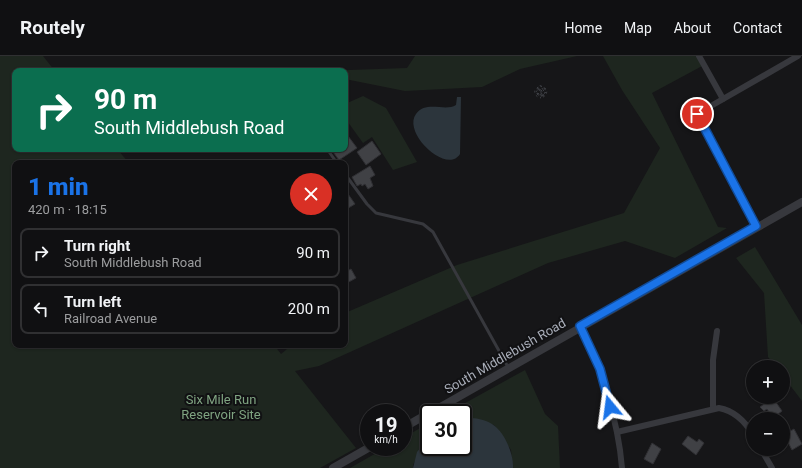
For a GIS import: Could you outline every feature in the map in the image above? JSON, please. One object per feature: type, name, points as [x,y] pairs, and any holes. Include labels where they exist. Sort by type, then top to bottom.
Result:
[{"type":"street","points":[[699,56],[723,99]]},
{"type":"street","points":[[756,226],[697,114],[798,56]]},
{"type":"street","name":"South Middlebush Road","points":[[445,404],[756,226],[802,202]]},
{"type":"street","points":[[580,326],[600,369],[617,432],[622,468]]},
{"type":"street","points":[[713,409],[713,360],[717,331]]},
{"type":"street","points":[[617,432],[713,409],[725,409],[741,418],[746,425]]},
{"type":"street","points":[[333,468],[360,453]]},
{"type":"street","points":[[765,456],[772,468]]},
{"type":"lane","points":[[348,178],[367,204],[376,213],[423,224],[433,232],[509,368]]},
{"type":"path","points":[[540,85],[540,87],[544,88],[546,91],[544,88],[541,86],[545,88],[547,91],[546,95],[542,98],[546,94],[546,92],[544,95],[541,97],[536,93],[541,98],[537,97],[535,90],[539,86],[536,92],[539,88],[537,93],[540,96],[544,95],[545,94],[544,90],[541,88],[544,91],[541,90],[543,92],[541,94],[544,92],[540,95],[538,93],[541,94],[540,90],[538,92],[540,89],[541,91]]},
{"type":"green space","name":"Six Mile Run Reservoir Site","points":[[0,56],[43,56],[53,68],[12,68],[12,152],[120,152],[126,160],[12,160],[12,348],[276,348],[281,354],[288,348],[348,348],[348,312],[457,265],[624,213],[660,148],[622,90],[603,56],[699,56],[704,65],[652,93],[718,227],[727,228],[675,258],[625,241],[548,263],[319,366],[295,371],[356,448],[320,468],[0,468]]},
{"type":"green space","points":[[415,56],[577,56],[520,69],[482,87],[405,91],[348,80],[348,70],[407,68]]},
{"type":"green space","points":[[363,96],[386,108],[417,162],[393,170],[372,137],[363,143],[348,122],[348,103]]},
{"type":"green space","points":[[755,247],[802,325],[802,401],[790,385],[790,360],[770,360],[768,357],[764,293],[736,258]]},
{"type":"green space","points":[[525,370],[545,414],[558,426],[560,468],[513,468],[511,450],[494,425],[472,419],[472,404],[463,404]]},
{"type":"green space","points":[[420,428],[420,451],[413,468],[350,468],[371,456],[412,456],[412,433]]},
{"type":"shaded area","points":[[457,97],[461,97],[460,154],[454,159],[446,159],[437,156],[420,141],[415,131],[413,122],[416,114],[420,110],[430,107],[452,107],[456,105]]},
{"type":"shaded area","points":[[472,418],[483,420],[496,427],[504,437],[512,456],[513,468],[413,468],[417,452],[420,448],[420,456],[472,456]]},
{"type":"building","points":[[348,136],[357,148],[339,160],[333,152],[348,152]]},
{"type":"building","points":[[372,141],[381,154],[366,165],[357,152]]},
{"type":"building","points":[[370,166],[375,175],[370,178],[373,186],[368,189],[365,184],[362,186],[361,184],[357,186],[352,177]]},
{"type":"building","points":[[348,194],[355,204],[348,208]]},
{"type":"building","points":[[351,269],[356,278],[348,282],[348,270]]},
{"type":"building","points":[[764,404],[777,404],[782,411],[769,412],[767,409],[764,411],[760,407]]},
{"type":"building","points":[[794,429],[802,444],[792,450],[790,446],[790,431]]},
{"type":"building","points":[[688,436],[697,442],[699,439],[704,443],[696,455],[682,444]]},
{"type":"building","points":[[652,443],[661,449],[653,464],[644,459]]},
{"type":"route","points":[[610,407],[600,369],[580,326],[756,226],[697,114]]}]
